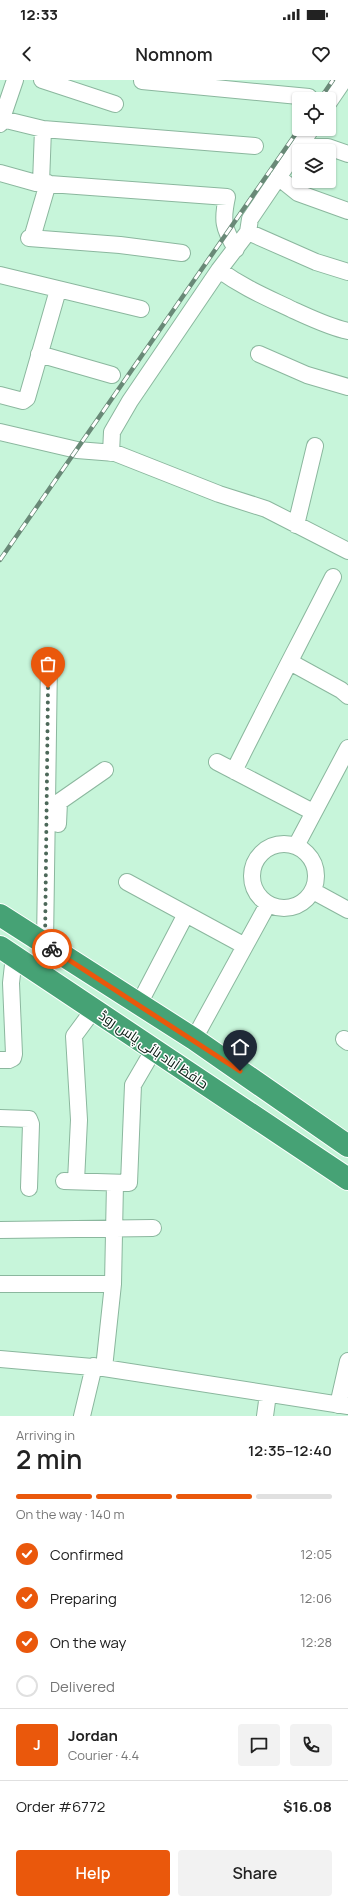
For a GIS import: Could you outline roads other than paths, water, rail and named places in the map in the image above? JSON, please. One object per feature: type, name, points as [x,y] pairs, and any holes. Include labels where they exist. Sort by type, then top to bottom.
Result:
[{"type":"highway","name":"حافظ آباد بائی پاس روڈ","points":[[0,915],[194,1039],[348,1146]]},
{"type":"highway","name":"حافظ آباد بائی پاس روڈ","points":[[7,951],[348,1179]]},
{"type":"street","points":[[15,80],[1,118],[42,129],[255,146]]},
{"type":"street","points":[[42,80],[115,104]]},
{"type":"street","points":[[336,92],[344,80]]},
{"type":"street","points":[[142,82],[292,95]]},
{"type":"street","points":[[42,129],[44,183],[31,238],[120,245],[182,253]]},
{"type":"street","points":[[111,453],[112,432],[130,401],[219,270],[248,232],[250,219],[306,136]]},
{"type":"street","points":[[301,143],[308,147],[328,147],[348,154]]},
{"type":"street","points":[[0,173],[44,183],[227,197],[224,225],[226,234],[236,249]]},
{"type":"street","points":[[278,177],[298,193],[348,211]]},
{"type":"street","points":[[248,232],[316,262],[348,272]]},
{"type":"street","points":[[219,270],[241,286],[338,329],[348,331]]},
{"type":"street","points":[[0,275],[141,309]]},
{"type":"street","points":[[0,395],[23,401],[27,398],[58,290]]},
{"type":"street","points":[[39,354],[112,375]]},
{"type":"street","points":[[259,354],[307,375],[348,387]]},
{"type":"street","points":[[0,432],[76,450],[111,453],[266,509],[347,549]]},
{"type":"street","points":[[296,524],[315,446]]},
{"type":"street","points":[[234,771],[333,577]]},
{"type":"street","points":[[48,661],[51,948]]},
{"type":"street","points":[[290,662],[341,690],[348,696]]},
{"type":"street","points":[[296,846],[348,748]]},
{"type":"street","points":[[217,762],[313,812]]},
{"type":"street","points":[[51,948],[58,802],[105,770]]},
{"type":"street","points":[[288,843],[296,846],[309,855],[315,866],[316,879],[312,891],[304,901],[293,907],[280,908],[268,904],[258,896],[253,885],[252,872],[255,860],[264,850],[275,844],[288,843]]},
{"type":"street","points":[[127,882],[245,946]]},
{"type":"street","points":[[312,891],[348,910]]},
{"type":"street","points":[[194,1039],[268,904]]},
{"type":"street","points":[[139,1004],[186,914]]},
{"type":"street","points":[[0,1060],[13,1058],[6,1007],[11,983],[7,951]]},
{"type":"street","points":[[94,1010],[74,1036],[79,1120],[70,1181],[129,1183],[133,1085],[154,1049]]},
{"type":"street","points":[[0,1118],[29,1119],[31,1124],[29,1188]]},
{"type":"street","points":[[82,1416],[99,1367],[113,1284],[114,1183]]},
{"type":"street","points":[[0,1230],[153,1228]]},
{"type":"street","points":[[0,1284],[113,1284]]},
{"type":"street","points":[[0,1360],[99,1367],[343,1405],[348,1361]]},
{"type":"street","points":[[265,1416],[268,1394]]},
{"type":"railway","points":[[325,92],[333,80]]},
{"type":"railway","points":[[0,560],[294,136]]}]
